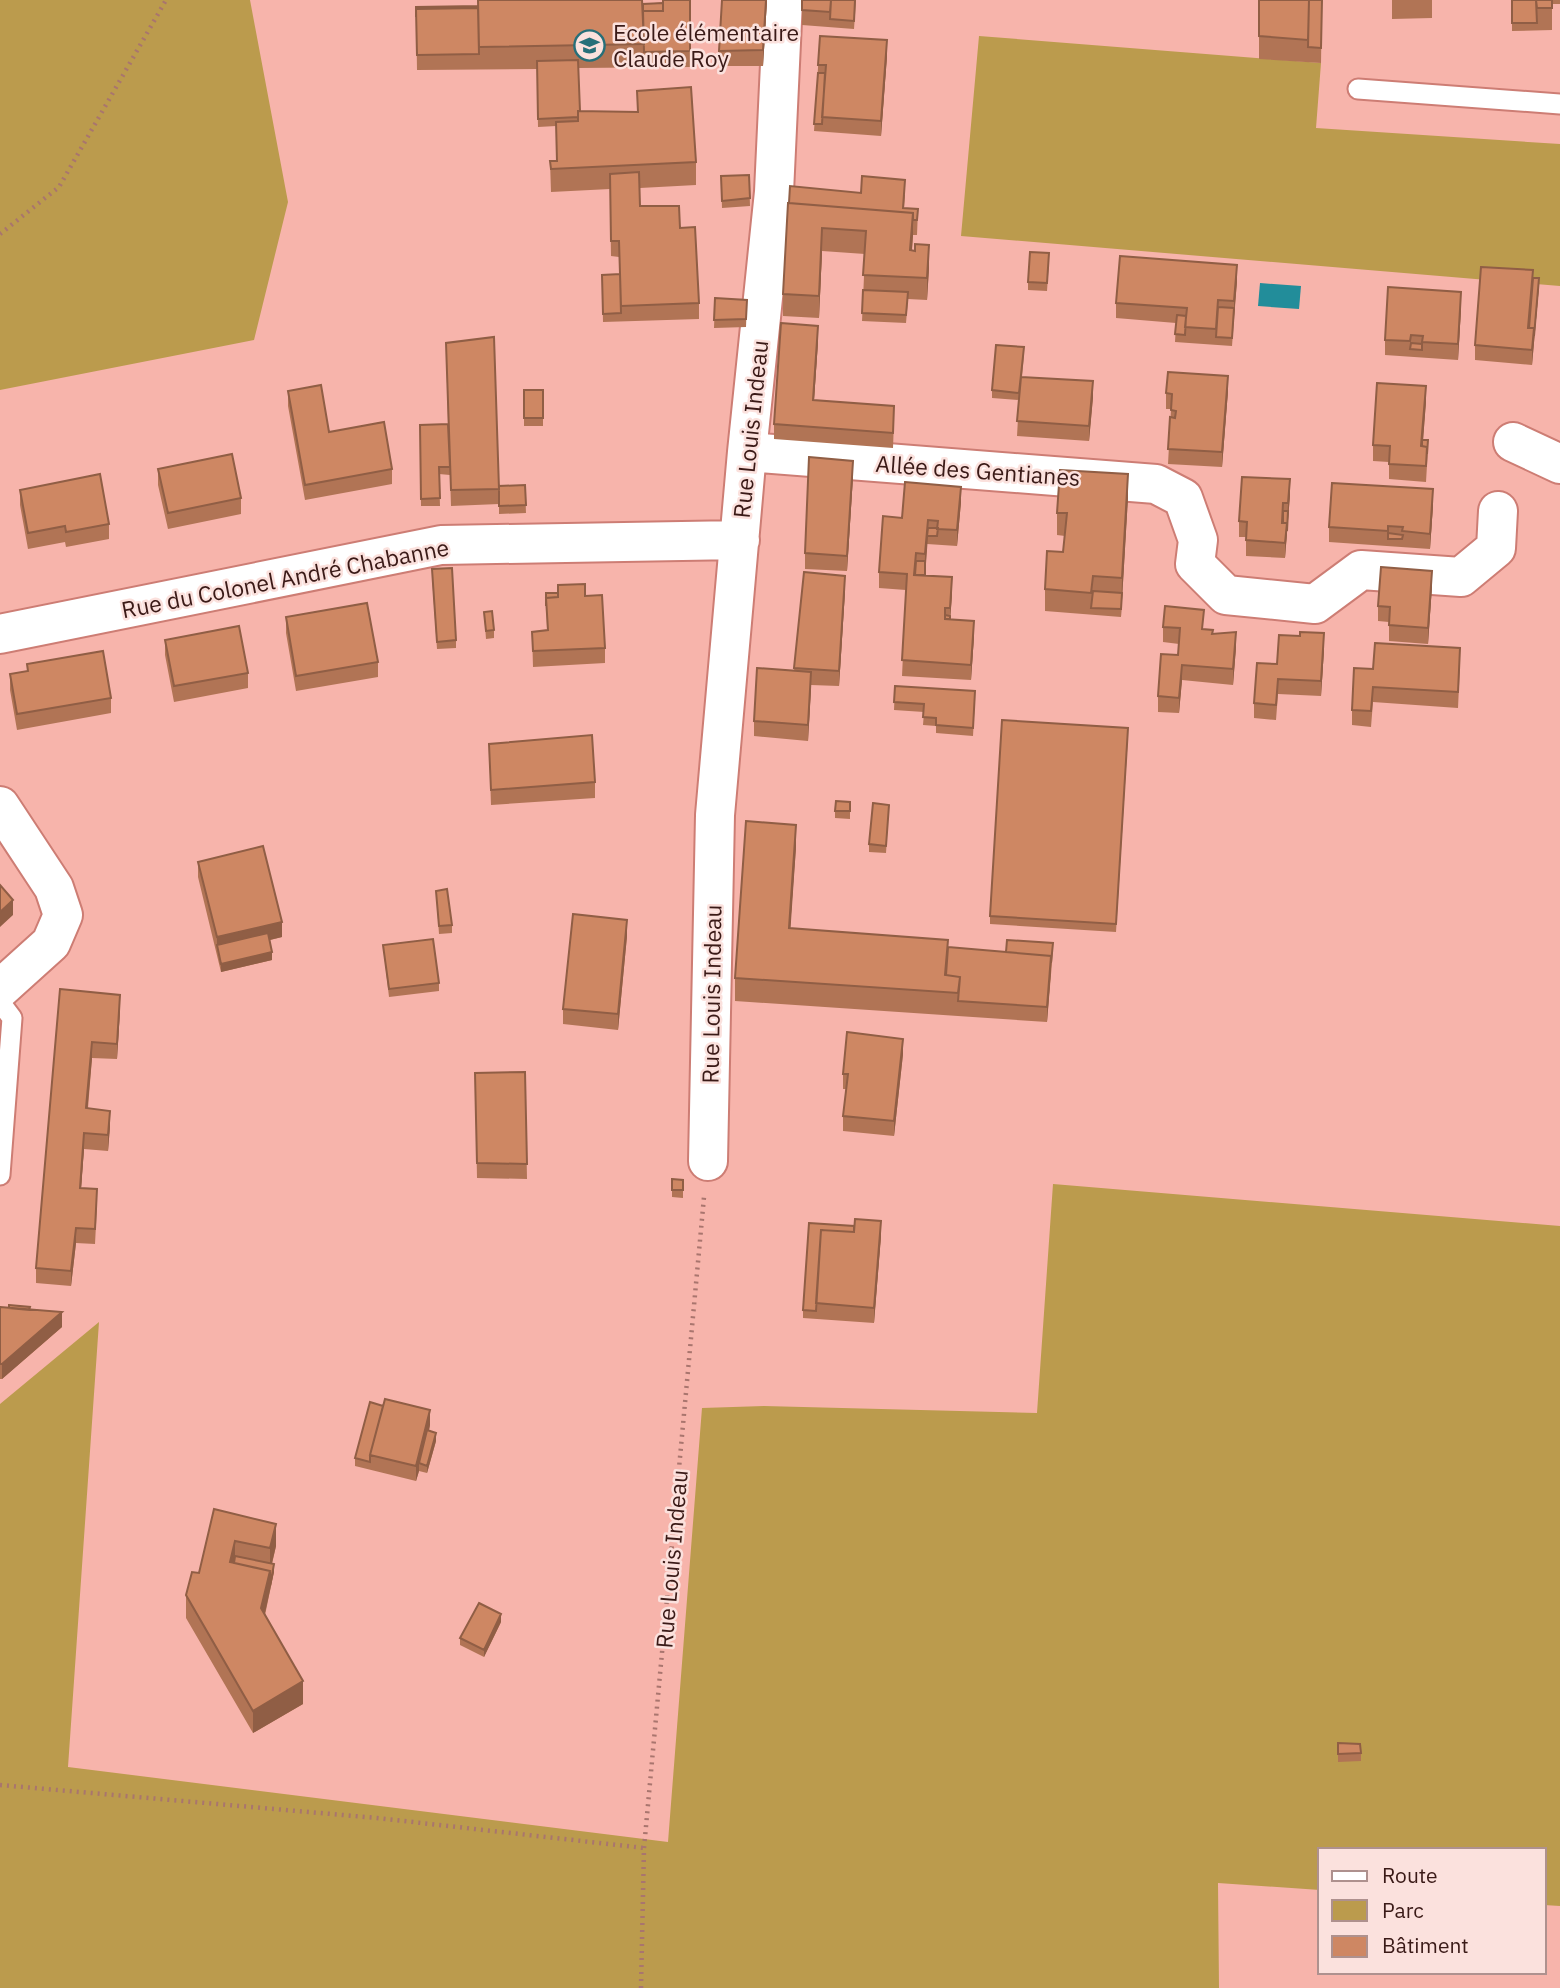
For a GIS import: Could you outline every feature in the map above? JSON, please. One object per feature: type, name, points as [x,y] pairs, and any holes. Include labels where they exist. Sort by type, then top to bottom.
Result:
[{"type":"street","name":"Rue Louis Indeau","points":[[708,1161],[715,815],[747,452],[774,192],[783,0]]},
{"type":"street","points":[[1513,442],[1560,464]]},
{"type":"street","name":"Allée des Gentianes","points":[[747,452],[1156,484],[1183,498],[1198,540],[1195,564],[1226,595],[1315,604],[1360,570],[1461,578],[1496,548],[1498,511]]},
{"type":"street","name":"Rue du Colonel André Chabanne","points":[[0,634],[441,544],[740,540]]},
{"type":"street","points":[[0,806],[54,888],[63,915],[51,943],[0,989]]},
{"type":"lane","points":[[1358,89],[1560,104]]},
{"type":"lane","points":[[0,1002],[12,1018],[0,1175]]},
{"type":"path","points":[[0,234],[59,187],[166,0]]},
{"type":"path","name":"Rue Louis Indeau","points":[[641,1988],[644,1848],[708,1161]]},
{"type":"path","points":[[0,1785],[377,1818],[644,1848]]},
{"type":"green space","points":[[0,0],[250,0],[288,202],[254,340],[0,390]]},
{"type":"green space","points":[[979,36],[1321,63],[1316,128],[1560,144],[1560,286],[961,236]]},
{"type":"green space","points":[[1053,1184],[1560,1226],[1560,1906],[1546,1905],[1546,1848],[1318,1848],[1318,1890],[1218,1883],[1219,1988],[0,1988],[0,1404],[99,1322],[68,1767],[668,1842],[702,1408],[764,1406],[1037,1413]]},
{"type":"water","points":[[1260,283],[1301,286],[1299,309],[1258,306]]},
{"type":"building","points":[[478,0],[642,0],[644,44],[479,47]]},
{"type":"building","points":[[663,0],[690,0],[690,51],[644,52],[643,11],[663,11]]},
{"type":"building","points":[[722,0],[766,0],[763,50],[719,51]]},
{"type":"building","points":[[802,0],[831,0],[830,12],[802,10]]},
{"type":"building","points":[[831,0],[855,0],[854,21],[830,19]]},
{"type":"building","points":[[1259,0],[1309,0],[1308,40],[1259,36]]},
{"type":"building","points":[[1309,0],[1322,0],[1321,48],[1308,47]]},
{"type":"building","points":[[1512,0],[1536,0],[1537,23],[1512,23]]},
{"type":"building","points":[[1536,0],[1552,0],[1552,8],[1537,8]]},
{"type":"building","points":[[663,3],[663,11],[643,11],[643,4]]},
{"type":"building","points":[[478,6],[478,8],[416,7]]},
{"type":"building","points":[[478,8],[479,54],[417,55],[416,9]]},
{"type":"building","points":[[820,36],[887,40],[881,121],[822,117],[826,65],[818,65]]},
{"type":"building","points":[[578,60],[578,117],[538,119],[537,61]]},
{"type":"building","points":[[818,73],[825,73],[822,124],[814,124]]},
{"type":"building","points":[[691,87],[696,162],[551,169],[550,161],[557,161],[556,122],[578,121],[578,111],[638,112],[637,91]]},
{"type":"building","points":[[639,172],[640,206],[679,206],[680,228],[695,227],[699,303],[621,306],[619,241],[611,241],[610,174]]},
{"type":"building","points":[[749,175],[750,198],[722,201],[721,176]]},
{"type":"building","points":[[862,176],[905,180],[903,208],[918,209],[917,220],[913,220],[913,213],[789,203],[790,186],[861,193]]},
{"type":"building","points":[[788,203],[913,213],[910,250],[915,251],[915,244],[929,245],[927,278],[863,275],[866,231],[822,228],[819,296],[783,294]]},
{"type":"building","points":[[1030,252],[1049,253],[1047,283],[1028,282]]},
{"type":"building","points":[[1120,256],[1237,265],[1234,301],[1218,300],[1216,329],[1185,327],[1187,308],[1116,303]]},
{"type":"building","points":[[1481,267],[1533,270],[1528,328],[1534,328],[1532,350],[1475,345]]},
{"type":"building","points":[[620,274],[621,313],[603,314],[602,275]]},
{"type":"building","points":[[1533,278],[1539,278],[1534,336],[1534,328],[1529,328]]},
{"type":"building","points":[[1388,287],[1461,292],[1458,344],[1422,342],[1423,336],[1411,335],[1410,341],[1385,340]]},
{"type":"building","points":[[863,290],[908,292],[906,315],[862,313]]},
{"type":"building","points":[[715,298],[747,300],[746,319],[714,320]]},
{"type":"building","points":[[1218,307],[1234,308],[1232,338],[1216,337]]},
{"type":"building","points":[[1177,315],[1186,316],[1185,335],[1175,334]]},
{"type":"building","points":[[781,323],[818,326],[813,400],[894,406],[893,433],[774,424]]},
{"type":"building","points":[[494,337],[499,489],[451,490],[446,343]]},
{"type":"building","points":[[1411,343],[1422,344],[1422,350],[1410,349]]},
{"type":"building","points":[[996,345],[1024,347],[1019,393],[992,390]]},
{"type":"building","points":[[1168,372],[1228,376],[1222,452],[1168,449],[1170,417],[1175,418],[1176,411],[1171,410],[1172,394],[1166,393]]},
{"type":"building","points":[[1021,377],[1093,381],[1089,426],[1017,421]]},
{"type":"building","points":[[1377,383],[1426,386],[1421,446],[1427,447],[1426,466],[1389,464],[1390,446],[1373,445]]},
{"type":"building","points":[[321,385],[329,432],[384,422],[392,469],[305,485],[288,391]]},
{"type":"building","points":[[524,390],[543,390],[543,418],[524,418]]},
{"type":"building","points":[[448,424],[450,467],[439,467],[440,498],[421,499],[420,425]]},
{"type":"building","points":[[1422,440],[1428,440],[1427,454],[1427,447],[1422,446]]},
{"type":"building","points":[[232,454],[241,498],[168,513],[158,469]]},
{"type":"building","points":[[809,457],[853,461],[847,556],[805,553]]},
{"type":"building","points":[[1060,470],[1128,474],[1122,578],[1093,576],[1091,593],[1045,589],[1047,551],[1063,552],[1067,513],[1057,513]]},
{"type":"building","points":[[100,474],[109,524],[66,532],[65,526],[28,533],[20,490]]},
{"type":"building","points":[[1242,477],[1290,479],[1288,503],[1283,503],[1282,523],[1287,523],[1285,543],[1246,540],[1247,522],[1239,521]]},
{"type":"building","points":[[905,482],[961,487],[957,530],[937,529],[938,521],[928,520],[925,554],[916,553],[914,575],[952,577],[950,608],[945,608],[945,619],[974,621],[971,665],[902,660],[907,574],[879,572],[883,516],[902,518]]},
{"type":"building","points":[[1332,483],[1433,489],[1430,534],[1402,531],[1403,527],[1388,526],[1388,531],[1329,527]]},
{"type":"building","points":[[525,485],[526,505],[499,506],[499,486]]},
{"type":"building","points":[[1283,511],[1288,511],[1287,531],[1287,523],[1283,523]]},
{"type":"building","points":[[928,528],[938,528],[937,536],[927,536]]},
{"type":"building","points":[[1388,533],[1403,535],[1402,539],[1388,539]]},
{"type":"building","points":[[916,561],[925,561],[925,575],[915,575]]},
{"type":"building","points":[[1381,567],[1432,571],[1428,628],[1389,625],[1390,607],[1378,606]]},
{"type":"building","points":[[452,568],[456,640],[437,642],[432,569]]},
{"type":"building","points":[[804,572],[845,576],[839,671],[794,668]]},
{"type":"building","points":[[585,584],[585,596],[602,595],[605,648],[533,651],[532,632],[548,630],[546,598],[558,597],[558,585]]},
{"type":"building","points":[[1093,591],[1122,593],[1121,609],[1091,608]]},
{"type":"building","points":[[546,593],[558,593],[558,597],[546,598]]},
{"type":"building","points":[[367,603],[378,662],[296,676],[286,617]]},
{"type":"building","points":[[1165,606],[1204,610],[1202,629],[1213,630],[1212,634],[1236,632],[1233,669],[1182,665],[1179,698],[1158,696],[1161,654],[1178,655],[1180,628],[1163,627]]},
{"type":"building","points":[[492,611],[494,630],[486,631],[484,612]]},
{"type":"building","points":[[239,626],[248,673],[174,686],[165,640]]},
{"type":"building","points":[[1300,632],[1324,633],[1321,681],[1278,679],[1276,705],[1254,703],[1257,663],[1277,664],[1279,635],[1300,636]]},
{"type":"building","points":[[1375,643],[1460,648],[1458,692],[1373,687],[1371,711],[1352,710],[1354,668],[1373,669]]},
{"type":"building","points":[[103,651],[111,698],[17,714],[10,674],[28,671],[27,664]]},
{"type":"building","points":[[757,668],[811,672],[808,725],[754,721]]},
{"type":"building","points":[[895,686],[975,691],[973,728],[936,725],[936,718],[923,717],[924,704],[894,702]]},
{"type":"building","points":[[1002,720],[1128,728],[1116,924],[990,916]]},
{"type":"building","points":[[592,735],[595,782],[491,790],[489,744]]},
{"type":"building","points":[[836,801],[850,802],[850,811],[835,811]]},
{"type":"building","points":[[873,803],[889,805],[886,846],[869,844]]},
{"type":"building","points":[[746,821],[796,825],[789,928],[948,940],[945,975],[960,977],[958,993],[735,978]]},
{"type":"building","points":[[263,846],[282,922],[217,937],[198,862]]},
{"type":"building","points":[[0,885],[13,900],[0,912]]},
{"type":"building","points":[[447,889],[452,925],[439,926],[436,891]]},
{"type":"building","points":[[573,914],[627,920],[618,1014],[563,1009]]},
{"type":"building","points":[[268,933],[272,952],[221,964],[217,945]]},
{"type":"building","points":[[433,939],[439,983],[389,989],[383,945]]},
{"type":"building","points":[[1007,940],[1053,943],[1051,963],[1051,956],[1006,952]]},
{"type":"building","points":[[948,947],[1051,956],[1047,1007],[958,1001],[960,977],[946,975]]},
{"type":"building","points":[[60,989],[120,995],[117,1044],[92,1042],[86,1108],[110,1111],[108,1135],[84,1133],[80,1188],[97,1189],[95,1229],[76,1228],[71,1271],[36,1268]]},
{"type":"building","points":[[847,1032],[903,1039],[894,1121],[843,1116],[848,1074],[843,1074]]},
{"type":"building","points":[[525,1072],[527,1164],[477,1163],[475,1073]]},
{"type":"building","points":[[672,1179],[683,1180],[683,1190],[672,1190]]},
{"type":"building","points":[[855,1219],[881,1221],[874,1308],[816,1303],[821,1230],[854,1232]]},
{"type":"building","points":[[809,1223],[854,1226],[854,1232],[821,1230],[816,1311],[803,1310]]},
{"type":"building","points":[[9,1305],[30,1307],[29,1310],[9,1308]]},
{"type":"building","points":[[0,1307],[62,1312],[0,1364]]},
{"type":"building","points":[[385,1399],[430,1410],[416,1466],[370,1455]]},
{"type":"building","points":[[370,1402],[383,1406],[370,1462],[355,1458]]},
{"type":"building","points":[[427,1430],[436,1433],[427,1466],[419,1463]]},
{"type":"building","points":[[214,1509],[276,1524],[270,1548],[235,1541],[230,1562],[270,1571],[261,1608],[303,1681],[253,1711],[186,1595],[192,1572],[199,1573]]},
{"type":"building","points":[[235,1556],[274,1564],[270,1586],[270,1571],[234,1563]]},
{"type":"building","points":[[479,1603],[501,1614],[484,1650],[460,1638]]},
{"type":"building","points":[[1338,1743],[1360,1744],[1361,1753],[1338,1754]]},
{"type":"place","name":"Ecole élémentaire Claude Roy","points":[[590,45]]}]
